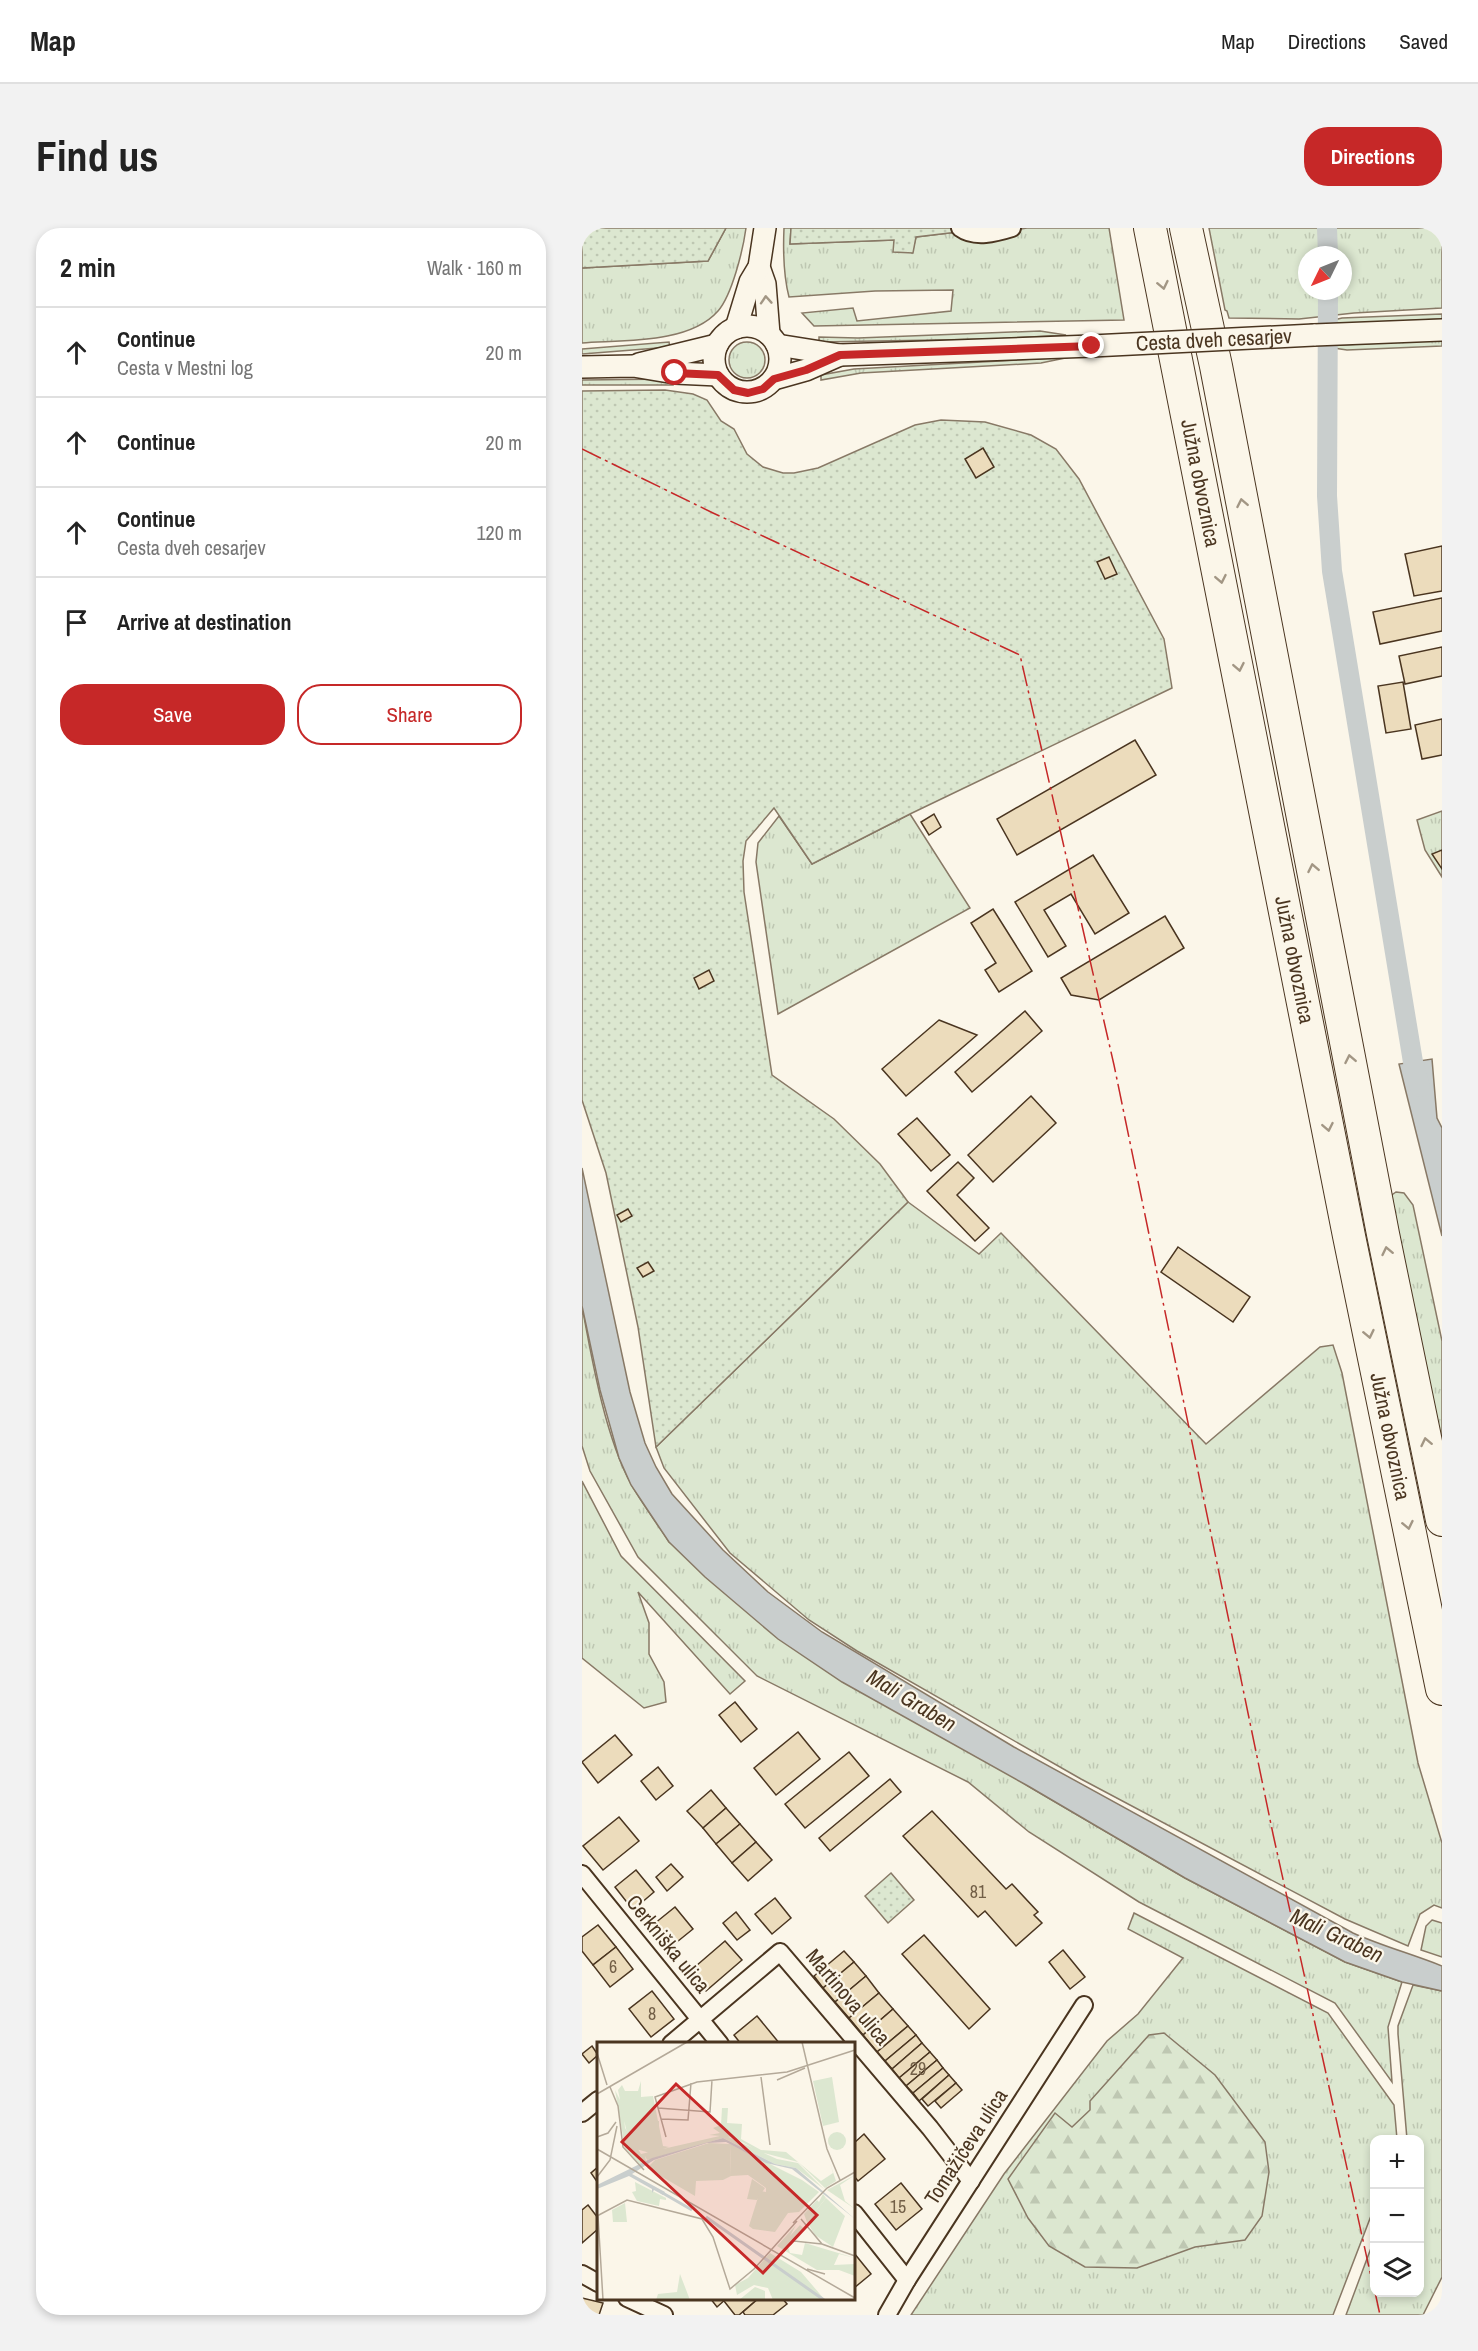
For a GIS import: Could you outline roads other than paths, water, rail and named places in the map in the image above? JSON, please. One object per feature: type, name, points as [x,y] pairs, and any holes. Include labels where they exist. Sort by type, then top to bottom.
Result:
[{"type":"highway","name":"Južna obvoznica","points":[[1150,228],[1225,598],[1349,1236],[1442,1689]]},
{"type":"highway","name":"Južna obvoznica","points":[[1186,228],[1216,366],[1383,1234],[1442,1520]]},
{"type":"street","points":[[736,328],[750,282],[759,267],[765,228]]},
{"type":"street","points":[[960,228],[966,233],[981,234],[1012,228]]},
{"type":"street","points":[[759,267],[765,284],[773,340],[780,366],[774,379],[763,389],[748,393],[734,390],[718,375],[714,357],[717,345],[728,332],[749,326],[773,340]]},
{"type":"street","name":"Cesta dveh cesarjev","points":[[773,340],[840,355],[1442,330]]},
{"type":"street","points":[[633,366],[717,345]]},
{"type":"street","name":"Cesta dveh cesarjev","points":[[774,379],[806,370],[840,355]]},
{"type":"street","points":[[582,367],[633,366],[675,373],[718,375]]},
{"type":"street","name":"Cerkniška ulica","points":[[582,1874],[719,2042]]},
{"type":"street","name":"Martinova ulica","points":[[672,2042],[780,1952],[930,2128],[971,2181]]},
{"type":"street","name":"Tomažičeva ulica","points":[[887,2315],[907,2280],[1084,2005]]},
{"type":"street","points":[[582,2113],[597,2101]]},
{"type":"street","points":[[855,2214],[907,2280]]},
{"type":"street","points":[[582,2274],[597,2282]]},
{"type":"street","points":[[631,2300],[664,2315]]},
{"type":"water","points":[[1432,1059],[1437,1118],[1442,1128],[1442,1236],[1399,1064]]},
{"type":"water","name":"Mali Graben","points":[[582,1168],[630,1392],[645,1443],[672,1494],[723,1550],[768,1592],[822,1632],[1014,1747],[1353,1933],[1442,1966],[1442,1991],[1402,1982],[1345,1962],[1185,1878],[1028,1786],[842,1682],[778,1639],[705,1577],[669,1542],[631,1485],[619,1458],[600,1390],[582,1306]]},
{"type":"waterway","points":[[1327,228],[1328,246]]},
{"type":"waterway","points":[[1328,300],[1327,496],[1332,571],[1413,1062],[1420,1087]]}]
